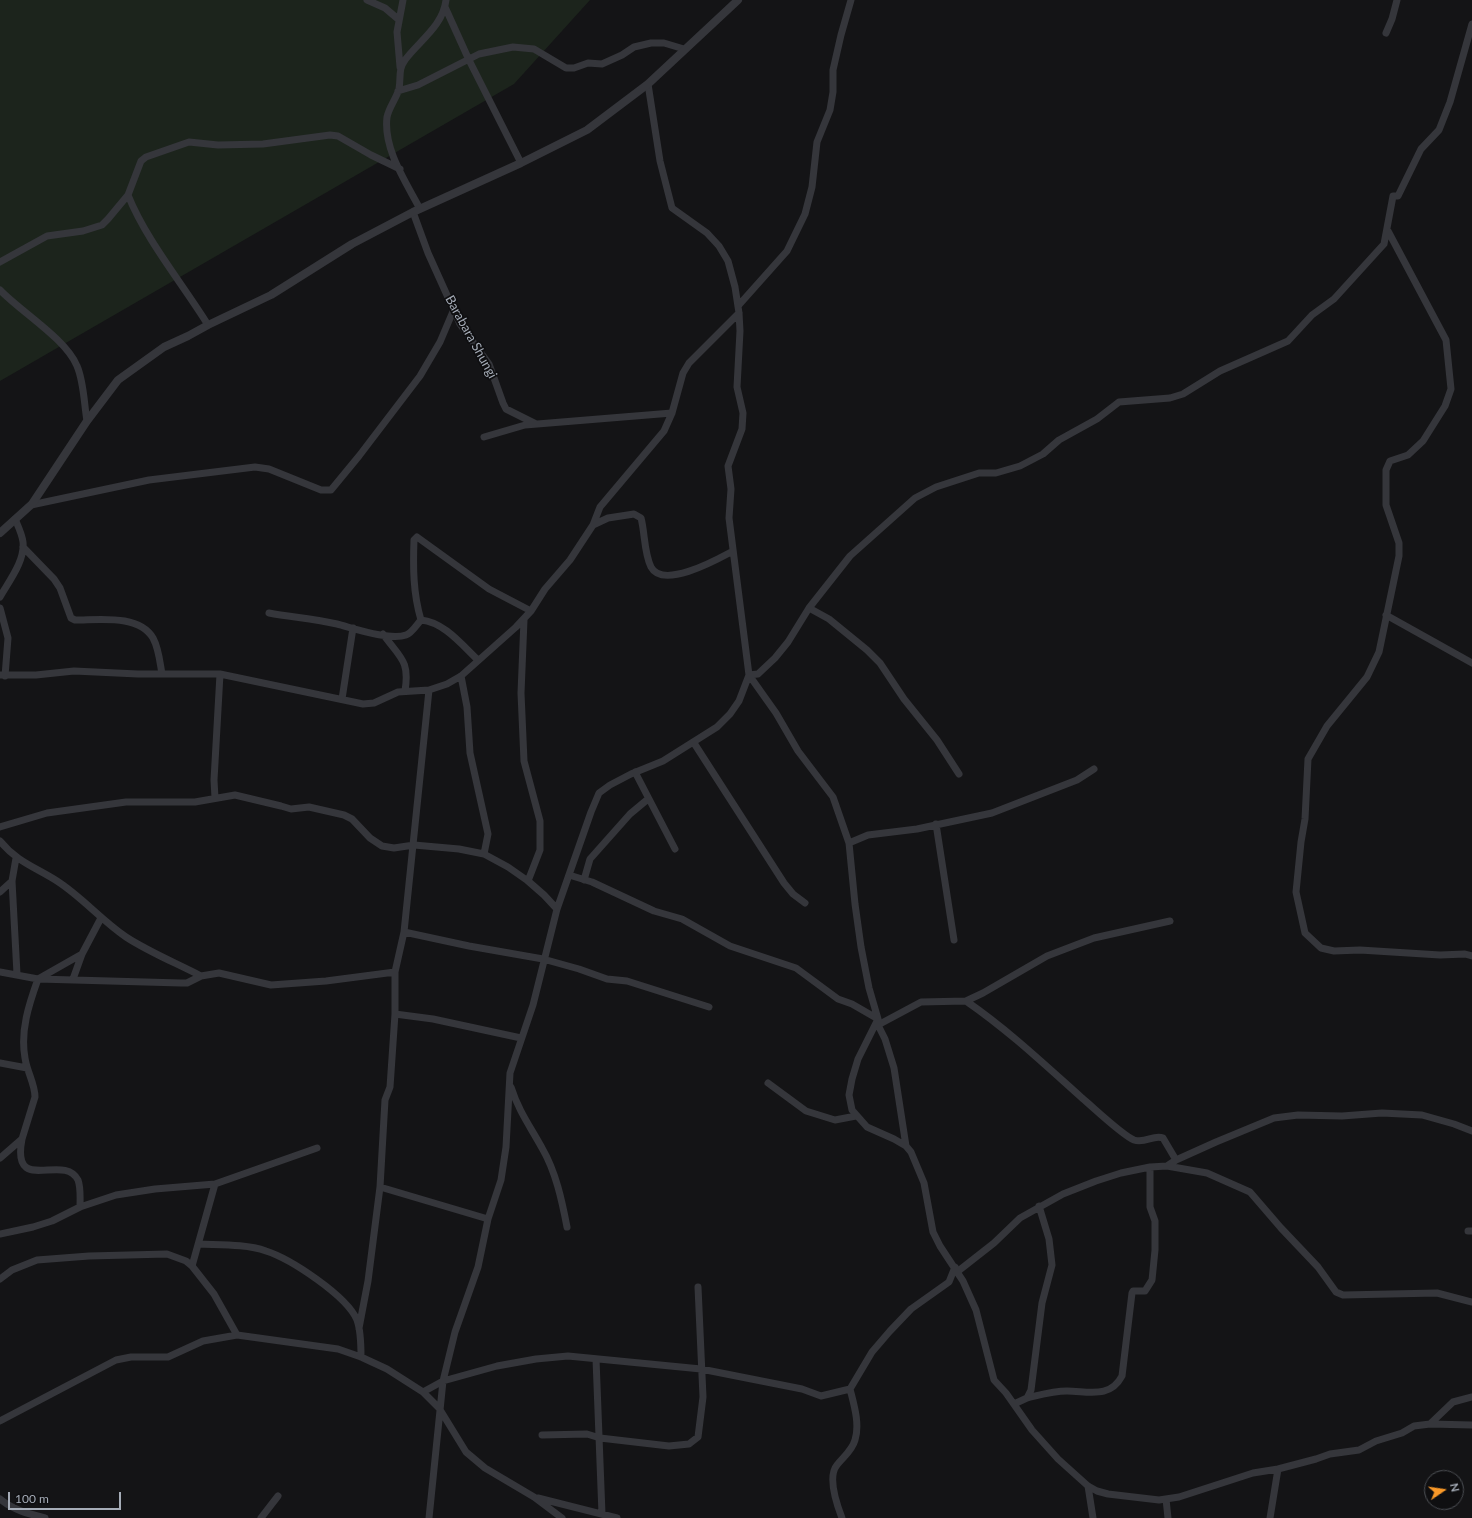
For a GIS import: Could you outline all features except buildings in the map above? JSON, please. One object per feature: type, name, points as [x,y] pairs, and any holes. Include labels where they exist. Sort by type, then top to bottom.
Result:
[{"type":"street","points":[[367,0],[385,8],[398,19]]},
{"type":"street","name":"Barabara Shungi","points":[[403,0],[398,19],[397,32],[400,67],[398,91],[387,116],[387,138],[416,210],[428,253],[460,324],[489,364],[506,408],[536,424]]},
{"type":"street","points":[[0,533],[31,505],[87,421],[118,380],[164,346],[188,336],[271,294],[352,244],[416,210],[521,163],[587,130],[648,84],[738,0]]},
{"type":"street","points":[[0,608],[8,638],[8,655],[2,676],[36,675],[74,671],[220,674],[364,704],[374,703],[398,692],[429,690],[447,684],[461,676],[524,620],[531,611],[546,589],[570,560],[593,525],[600,507],[664,431],[672,413],[683,373],[689,363],[739,309],[787,251],[805,214],[812,187],[817,142],[830,110],[834,70],[841,35],[851,0]]},
{"type":"street","points":[[1386,33],[1398,0]]},
{"type":"street","points":[[445,3],[469,60],[521,163]]},
{"type":"street","points":[[400,67],[408,56],[426,39],[445,3]]},
{"type":"street","points":[[749,676],[758,674],[775,658],[788,642],[809,608],[850,556],[915,498],[936,488],[979,473],[996,472],[1020,466],[1043,454],[1059,440],[1097,419],[1119,402],[1170,398],[1184,394],[1220,372],[1288,341],[1312,316],[1334,299],[1378,253],[1384,244],[1388,231],[1393,196],[1398,196],[1416,158],[1421,150],[1440,130],[1448,110],[1472,24]]},
{"type":"street","points":[[398,91],[418,85],[493,50],[513,47],[534,49],[566,68],[574,68],[588,63],[602,64],[622,55],[634,47],[651,43],[664,43],[684,49]]},
{"type":"street","points":[[648,84],[660,161],[672,208],[707,233],[719,246],[728,261],[739,309],[737,387],[743,413],[742,429],[728,466],[731,489],[729,518],[749,676],[776,713],[798,751],[833,797],[849,843],[861,947],[869,988],[878,1022],[894,1068],[906,1146]]},
{"type":"street","points":[[0,262],[47,236],[83,231],[102,225],[128,195],[141,161],[146,157],[189,142],[218,145],[263,144],[330,134],[338,136],[365,153],[400,169]]},
{"type":"street","points":[[128,195],[134,210],[147,233],[208,325]]},
{"type":"street","points":[[1388,231],[1446,340],[1451,389],[1445,406],[1423,441],[1408,455],[1390,462],[1386,470],[1386,505],[1399,543],[1399,556],[1379,652],[1367,677],[1327,726],[1308,759],[1305,819],[1295,885],[1305,933],[1321,948],[1334,951],[1360,950],[1440,955],[1465,954],[1472,956]]},
{"type":"street","points":[[0,290],[49,332],[72,356],[78,367],[87,421]]},
{"type":"street","points":[[31,505],[149,480],[255,467],[269,469],[321,490],[331,490],[420,376],[440,342],[454,309]]},
{"type":"street","points":[[484,437],[525,425],[672,413]]},
{"type":"street","points":[[593,525],[608,518],[629,514],[638,515],[643,523],[651,568],[655,572],[667,575],[682,574],[733,551]]},
{"type":"street","points":[[0,597],[15,571],[23,547],[23,541],[15,519]]},
{"type":"street","points":[[421,620],[415,595],[414,580],[414,540],[417,537],[489,589],[531,611]]},
{"type":"street","points":[[23,547],[54,579],[60,588],[71,618],[75,620],[130,622],[147,632],[153,638],[158,652],[162,674]]},
{"type":"street","points":[[809,608],[829,619],[867,650],[880,663],[904,700],[937,740],[959,774]]},
{"type":"street","points":[[269,613],[336,624],[364,632],[406,636],[421,620]]},
{"type":"street","points":[[1386,615],[1472,663]]},
{"type":"street","points":[[421,620],[436,623],[456,639],[478,660]]},
{"type":"street","points":[[524,620],[521,700],[524,761],[540,821],[540,850],[528,881]]},
{"type":"street","points":[[342,699],[353,628]]},
{"type":"street","points":[[383,634],[406,665],[407,672],[405,691]]},
{"type":"street","points":[[215,798],[214,780],[220,674]]},
{"type":"street","points":[[461,676],[467,707],[470,753],[474,778],[488,834],[484,854]]},
{"type":"street","points":[[429,1518],[439,1408],[443,1381],[455,1332],[478,1267],[488,1219],[501,1180],[506,1147],[510,1072],[533,1005],[543,959],[557,909],[600,793],[636,772],[663,761],[717,728],[730,714],[739,701],[749,676]]},
{"type":"street","points":[[359,1328],[368,1281],[380,1187],[385,1100],[390,1087],[395,972],[404,932],[429,690]]},
{"type":"street","points":[[694,743],[784,883],[793,894],[805,903]]},
{"type":"street","points":[[849,843],[868,835],[917,829],[992,813],[1077,780],[1094,769]]},
{"type":"street","points":[[636,772],[648,799],[675,849]]},
{"type":"street","points":[[0,827],[47,812],[100,804],[126,802],[195,802],[235,795],[281,806],[286,809],[309,807],[332,812],[352,819],[370,838],[382,846],[394,848],[414,845],[459,849],[484,854],[508,867],[528,881],[544,894],[557,909]]},
{"type":"street","points":[[584,880],[590,859],[630,814],[648,799]]},
{"type":"street","points":[[936,824],[954,940]]},
{"type":"street","points":[[0,842],[16,858],[57,881],[126,937],[201,976]]},
{"type":"street","points":[[16,858],[12,881],[18,974]]},
{"type":"street","points":[[569,875],[632,899],[654,911],[682,919],[730,946],[796,968],[838,999],[852,1004],[878,1022]]},
{"type":"street","points":[[0,892],[12,881]]},
{"type":"street","points":[[74,979],[82,954],[101,918]]},
{"type":"street","points":[[1170,921],[1094,938],[1047,956],[983,993],[966,1001],[921,1002],[878,1022],[858,1059],[852,1079],[850,1104],[856,1116],[867,1127],[906,1146],[911,1152],[924,1183],[933,1232],[940,1246],[957,1272],[976,1310],[994,1380],[1014,1404],[1032,1430],[1058,1459],[1088,1486],[1096,1491],[1108,1494],[1159,1500],[1179,1497],[1253,1473],[1278,1469],[1330,1454],[1359,1450],[1376,1441],[1402,1433],[1414,1426],[1430,1424],[1472,1425]]},
{"type":"street","points":[[404,932],[469,946],[543,959],[607,979],[627,981],[709,1007]]},
{"type":"street","points":[[80,1207],[79,1184],[73,1174],[68,1171],[33,1170],[21,1164],[19,1153],[35,1097],[33,1083],[27,1068],[25,1056],[25,1019],[38,979],[82,954]]},
{"type":"street","points":[[0,972],[18,974],[38,979],[181,983],[187,983],[201,976],[218,973],[271,985],[326,981],[395,972]]},
{"type":"street","points":[[966,1001],[1015,1038],[1104,1117],[1134,1140],[1142,1142],[1159,1136],[1163,1138],[1176,1160]]},
{"type":"street","points":[[394,1014],[433,1020],[521,1038]]},
{"type":"street","points":[[0,1063],[27,1068]]},
{"type":"street","points":[[768,1083],[806,1111],[835,1120],[856,1116]]},
{"type":"street","points":[[510,1084],[517,1107],[543,1148],[555,1179],[567,1227]]},
{"type":"street","points":[[1167,1166],[1176,1160],[1274,1118],[1298,1115],[1342,1116],[1382,1113],[1422,1115],[1472,1131]]},
{"type":"street","points":[[0,1158],[22,1139]]},
{"type":"street","points":[[0,1234],[33,1227],[52,1221],[80,1207],[131,1192],[215,1184],[317,1148]]},
{"type":"street","points":[[842,1518],[836,1502],[833,1472],[836,1466],[848,1453],[855,1440],[856,1413],[850,1389],[872,1352],[911,1309],[949,1282],[957,1272],[994,1243],[1020,1218],[1039,1206],[1096,1180],[1150,1167],[1167,1166],[1207,1173],[1231,1182],[1250,1192],[1281,1228],[1314,1262],[1336,1292],[1343,1295],[1437,1293],[1472,1302]]},
{"type":"street","points":[[1014,1404],[1027,1398],[1056,1392],[1101,1393],[1118,1383],[1122,1376],[1132,1293],[1133,1291],[1145,1291],[1152,1280],[1155,1221],[1150,1206],[1150,1167]]},
{"type":"street","points":[[192,1266],[215,1184]]},
{"type":"street","points":[[380,1187],[488,1219]]},
{"type":"street","points":[[1027,1398],[1032,1382],[1042,1303],[1052,1265],[1049,1239],[1039,1206]]},
{"type":"street","points":[[199,1244],[224,1245],[266,1251],[318,1280],[349,1307],[357,1320],[361,1357]]},
{"type":"street","points":[[0,1279],[12,1270],[24,1264],[64,1257],[167,1254],[186,1261],[192,1266],[214,1294],[238,1335]]},
{"type":"street","points":[[949,1282],[957,1272]]},
{"type":"street","points":[[542,1435],[587,1434],[600,1438],[669,1446],[689,1444],[698,1437],[702,1418],[703,1397],[698,1287]]},
{"type":"street","points":[[0,1421],[116,1360],[132,1357],[168,1357],[203,1341],[219,1337],[238,1335],[338,1349],[361,1357],[387,1369],[423,1392],[439,1408],[466,1452],[485,1468],[534,1497],[562,1518]]},
{"type":"street","points":[[423,1392],[443,1381],[497,1366],[536,1359],[568,1356],[701,1368],[802,1389],[821,1396],[850,1389]]},
{"type":"street","points":[[596,1359],[602,1514]]},
{"type":"street","points":[[1430,1424],[1452,1402],[1472,1397]]},
{"type":"street","points":[[1270,1518],[1278,1469]]},
{"type":"street","points":[[1088,1486],[1093,1518]]},
{"type":"street","points":[[261,1518],[278,1496]]},
{"type":"street","points":[[534,1497],[617,1518]]},
{"type":"street","points":[[0,1499],[6,1504],[25,1514],[45,1518]]},
{"type":"street","points":[[1166,1499],[1168,1518]]},
{"type":"shaded area","points":[[0,0],[590,0],[514,84],[0,381]]}]
